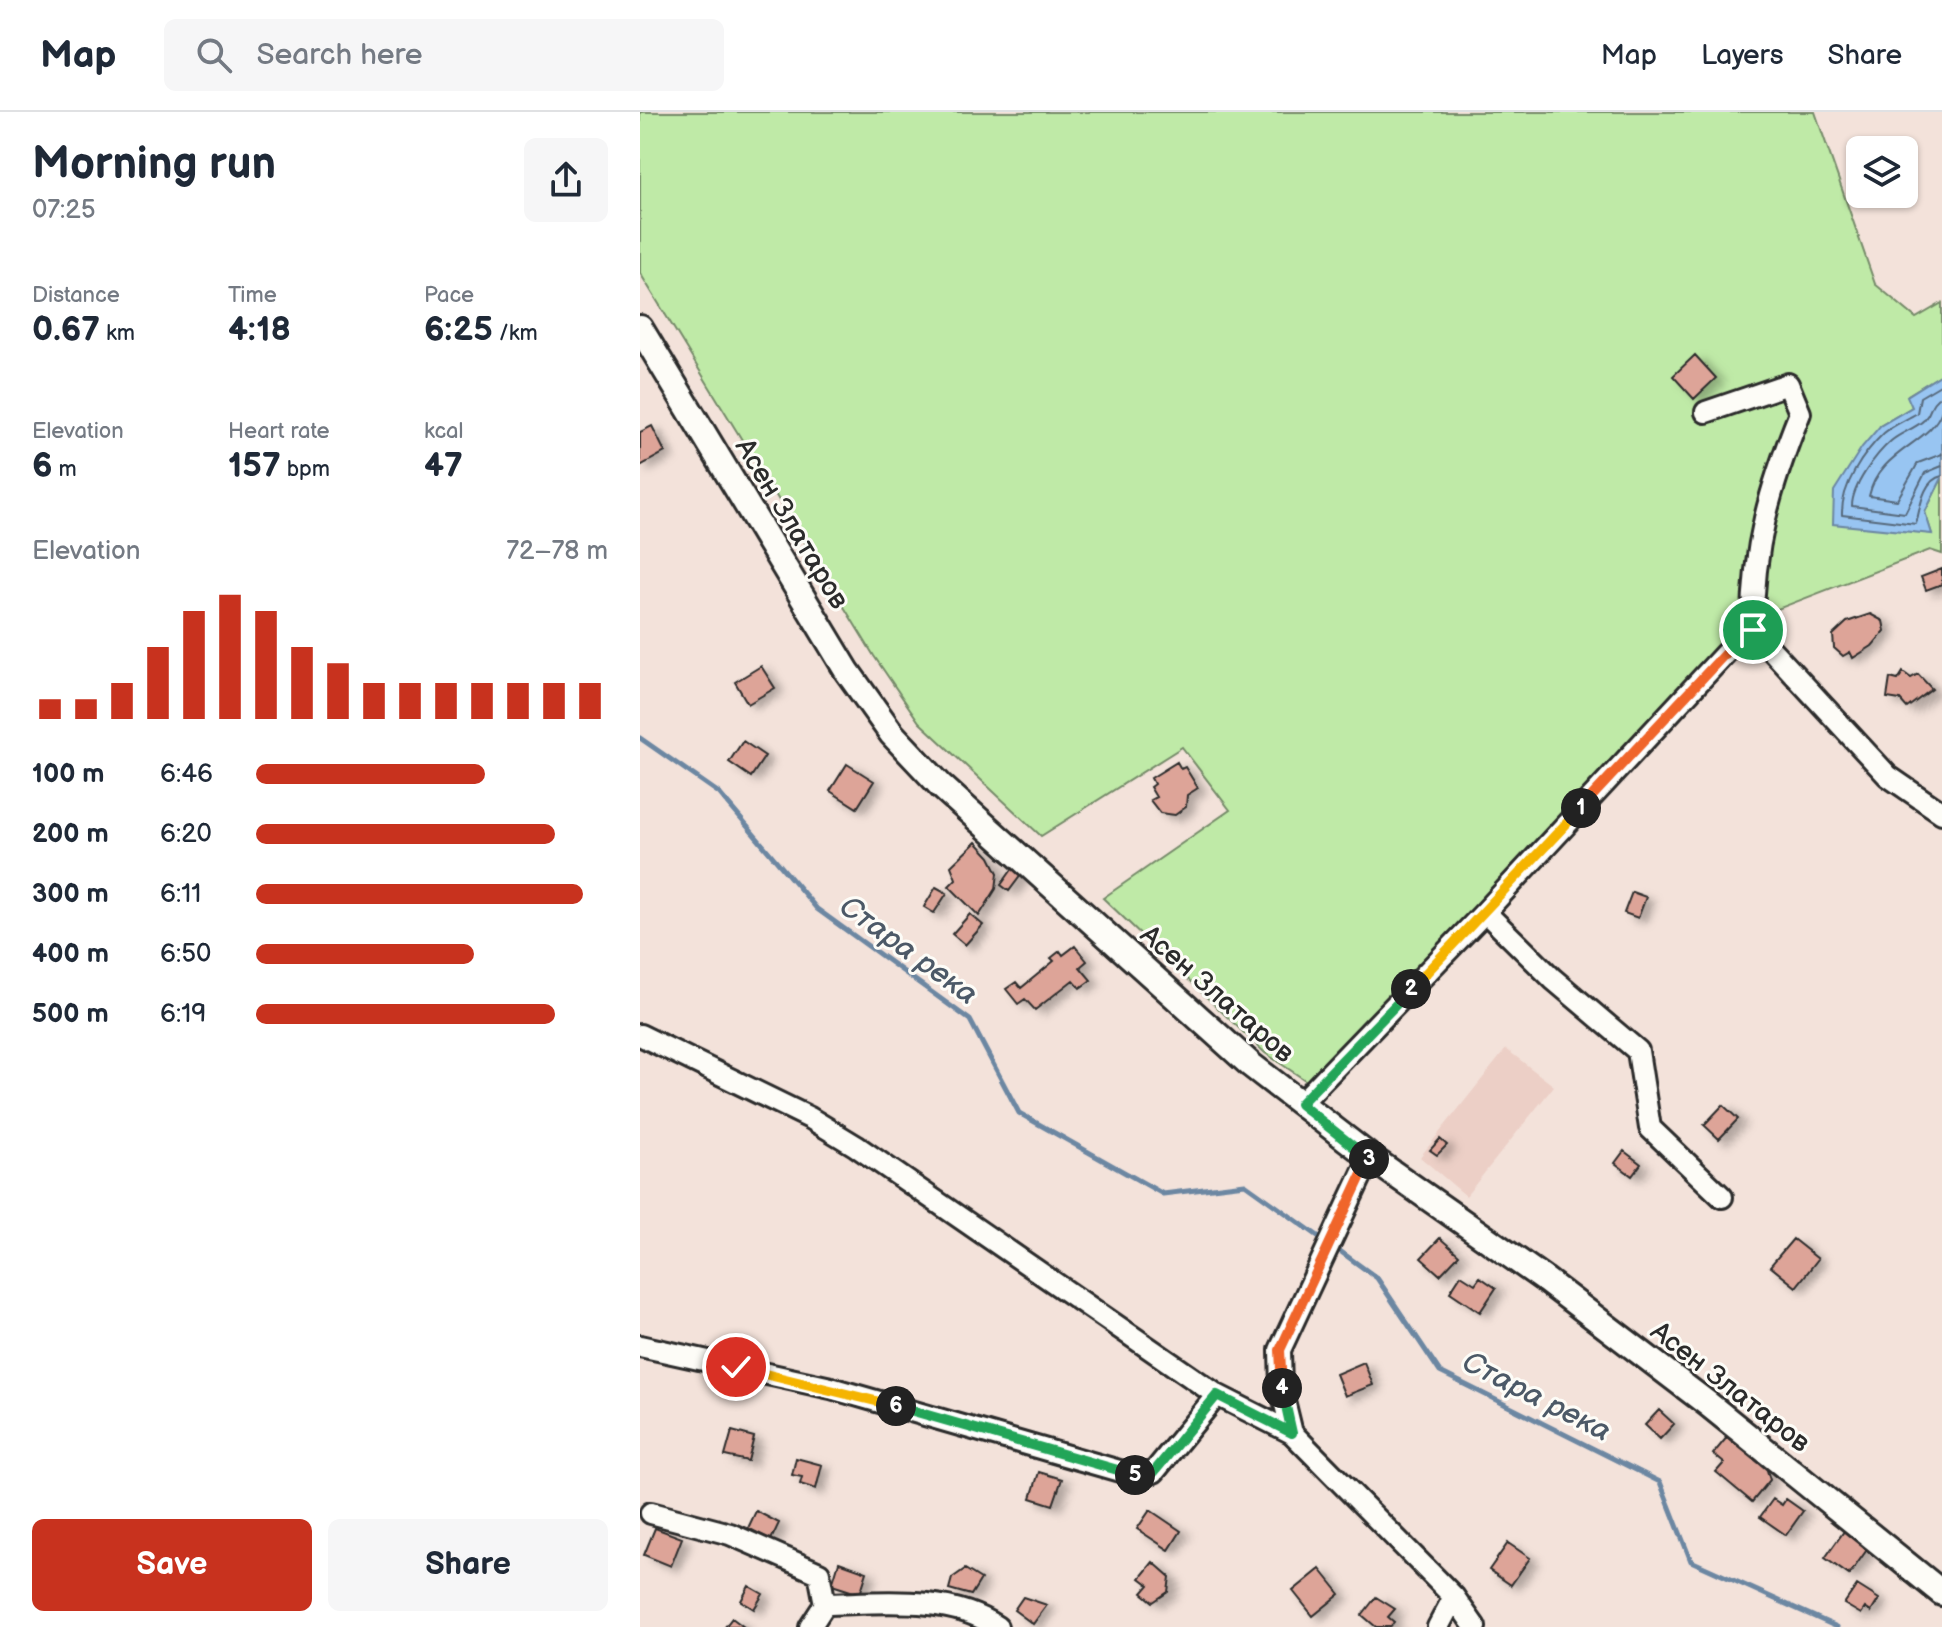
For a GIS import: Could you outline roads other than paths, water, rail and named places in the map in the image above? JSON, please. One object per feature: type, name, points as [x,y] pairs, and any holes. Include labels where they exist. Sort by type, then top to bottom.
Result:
[{"type":"street","name":"Асен Златаров","points":[[640,328],[847,671],[892,734],[953,796],[1251,1065],[1370,1157],[1544,1279],[1708,1404],[1942,1593]]},
{"type":"street","points":[[1706,412],[1788,384],[1800,413],[1773,481],[1752,580],[1753,630],[1888,776],[1942,813]]},
{"type":"street","points":[[1300,1104],[1485,912],[1734,644],[1753,630]]},
{"type":"street","points":[[1485,912],[1553,979],[1638,1051],[1650,1128],[1722,1197]]},
{"type":"street","points":[[640,1035],[810,1118],[856,1146],[1217,1395],[1292,1433],[1454,1597],[1475,1627]]},
{"type":"street","points":[[1292,1433],[1281,1388],[1280,1350],[1370,1157]]},
{"type":"street","points":[[640,1346],[831,1388],[1137,1476],[1154,1472],[1217,1395]]},
{"type":"street","points":[[651,1513],[730,1534],[795,1559],[819,1573],[825,1604],[810,1627]]},
{"type":"street","points":[[1438,1627],[1454,1597]]},
{"type":"street","points":[[825,1604],[911,1602],[979,1615],[997,1627]]},
{"type":"water","points":[[1942,374],[1942,478],[1925,512],[1932,534],[1833,524],[1834,491],[1862,447],[1880,426],[1912,407],[1907,396]]},
{"type":"waterway","name":"Стара река","points":[[640,738],[719,793],[817,909],[970,1020],[1019,1113],[1163,1194],[1245,1184],[1325,1241]]},
{"type":"waterway","name":"Стара река","points":[[1333,1246],[1377,1278],[1440,1372],[1660,1482],[1691,1561],[1837,1627]]}]
